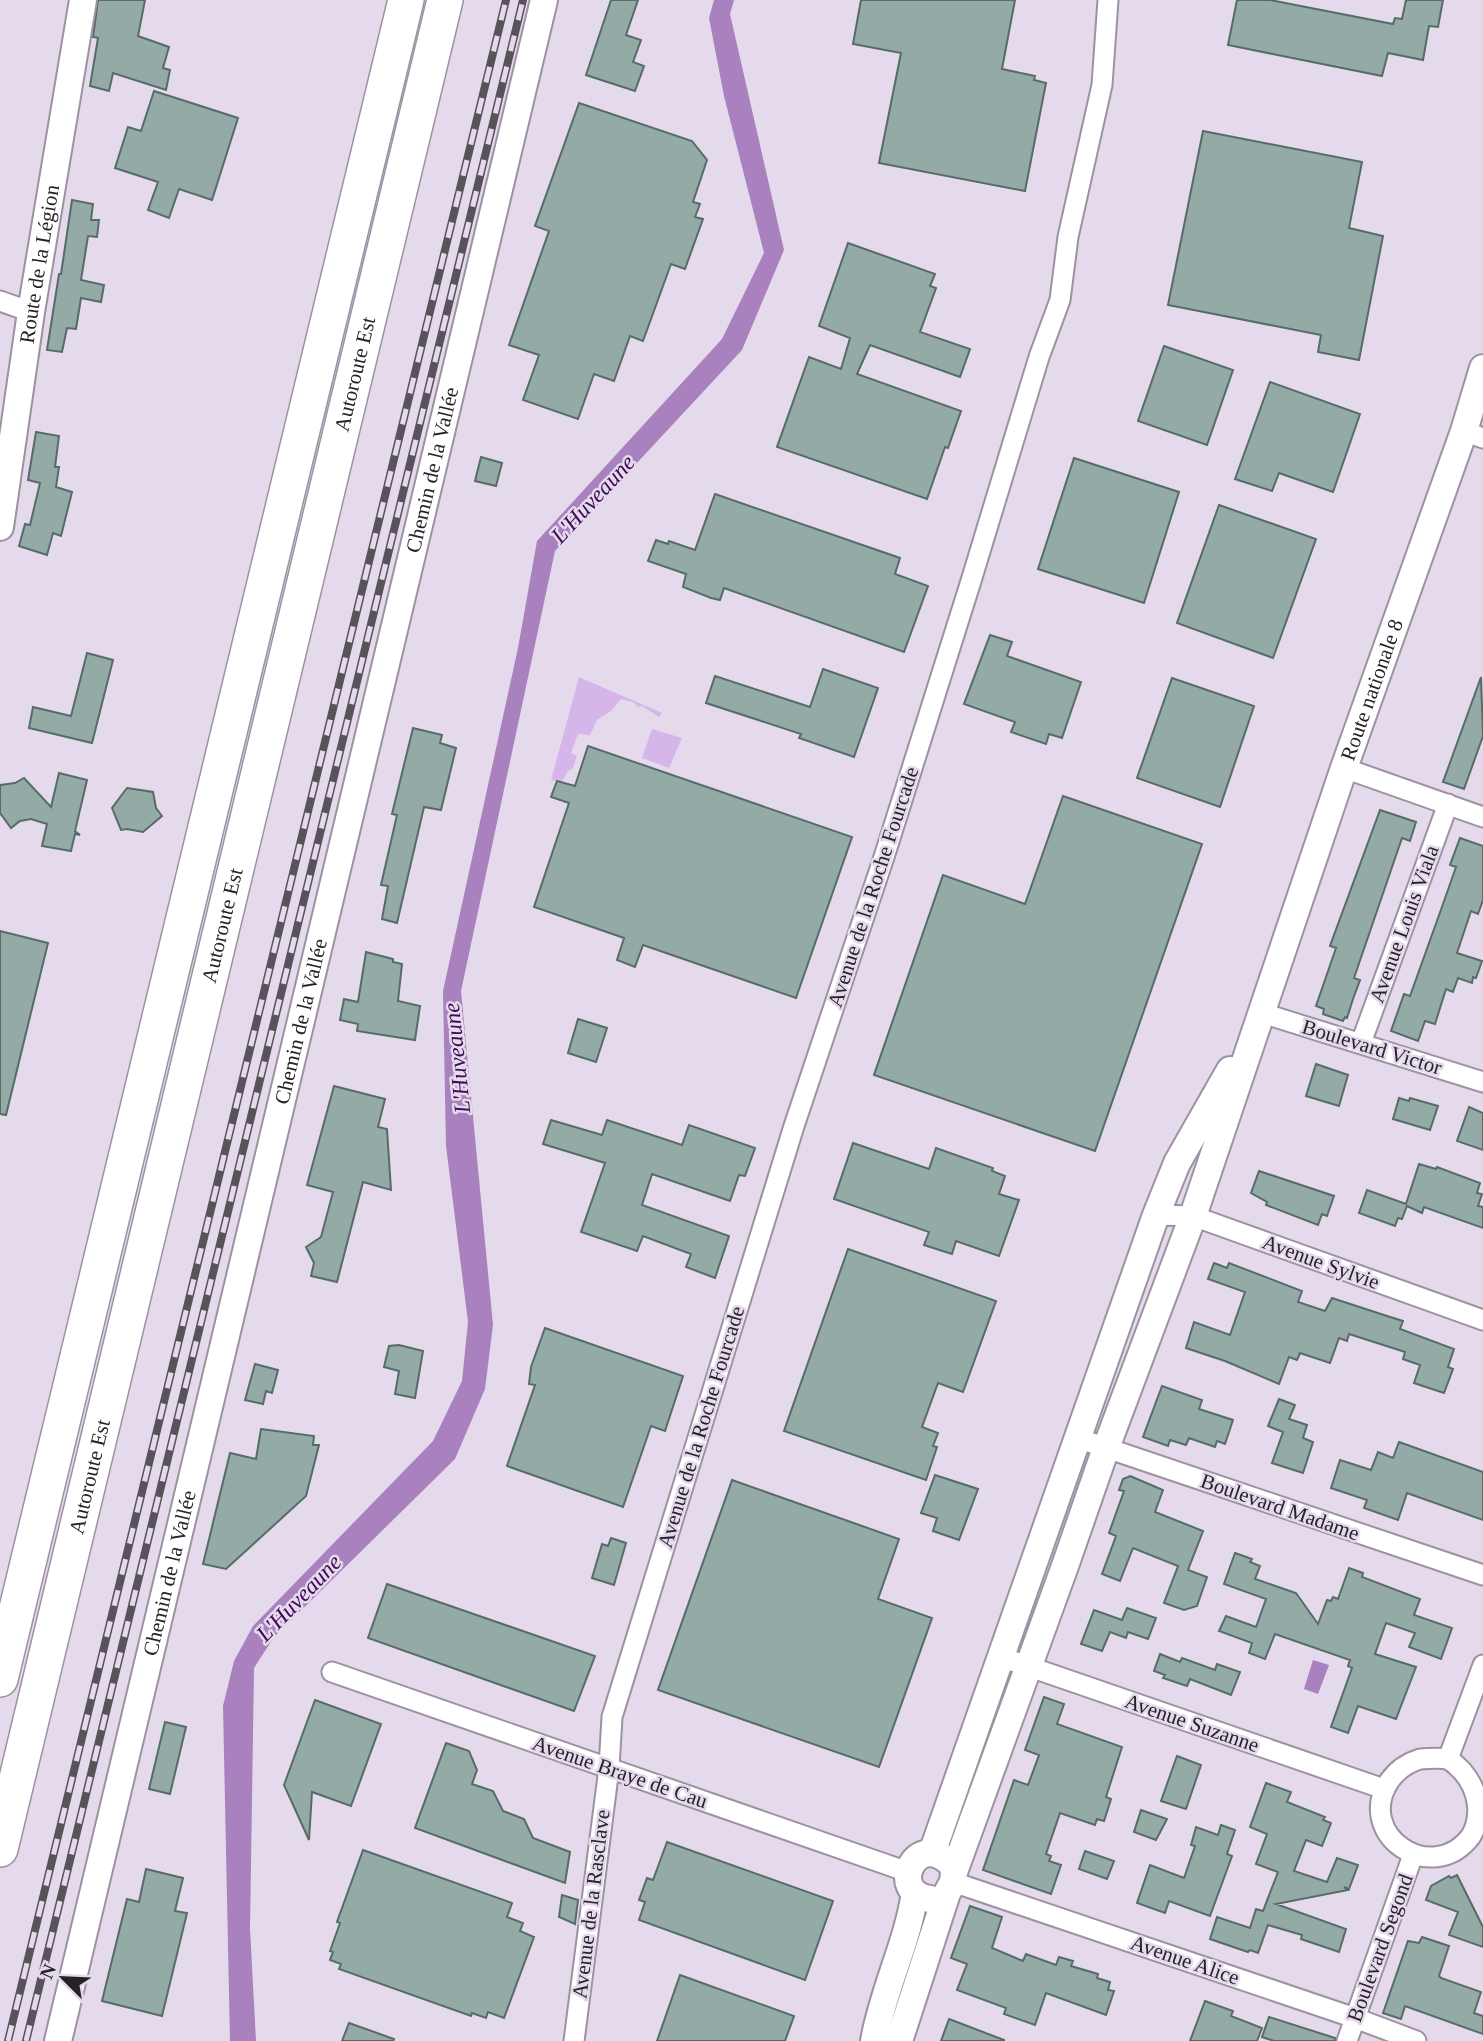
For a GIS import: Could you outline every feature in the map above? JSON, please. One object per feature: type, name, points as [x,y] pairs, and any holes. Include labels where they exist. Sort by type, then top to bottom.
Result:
[{"type":"highway","name":"Autoroute Est","points":[[0,1679],[406,0]]},
{"type":"highway","name":"Autoroute Est","points":[[0,1849],[445,0]]},
{"type":"main road","name":"Route de la Légion","points":[[0,527],[83,0]]},
{"type":"main road","name":"Chemin de la Vallée","points":[[58,2041],[544,0]]},
{"type":"main road","name":"Route nationale 8","points":[[1262,1013],[1344,768],[1474,434],[1483,368]]},
{"type":"main road","points":[[932,1853],[1156,1215],[1177,1163],[1262,1013]]},
{"type":"main road","points":[[899,2041],[951,1882],[1106,1448],[1193,1216],[1262,1013]]},
{"type":"main road","points":[[874,2041],[878,2018],[910,1925],[910,1866],[919,1856],[932,1853],[946,1859],[951,1882]]},
{"type":"main road","points":[[912,1883],[921,1897],[935,1899],[951,1882]]},
{"type":"street","name":"Avenue de la Roche Fourcade","points":[[608,1768],[612,1717],[632,1650],[794,1126],[885,854],[1039,357],[1060,300],[1068,237],[1102,85],[1108,0]]},
{"type":"street","points":[[0,301],[32,312]]},
{"type":"street","points":[[1344,768],[1483,817]]},
{"type":"street","name":"Avenue Louis Viala","points":[[1361,1043],[1448,804]]},
{"type":"street","name":"Boulevard Victor","points":[[1262,1013],[1483,1082]]},
{"type":"street","name":"Avenue Sylvie","points":[[1156,1215],[1193,1216],[1483,1320]]},
{"type":"street","name":"Boulevard Madame","points":[[1077,1438],[1483,1575]]},
{"type":"street","name":"Avenue Suzanne","points":[[1001,1657],[1384,1789]]},
{"type":"street","points":[[1448,1759],[1483,1665]]},
{"type":"street","name":"Avenue Braye de Cau","points":[[332,1672],[608,1768],[912,1883]]},
{"type":"street","points":[[1420,1759],[1448,1759],[1474,1785],[1480,1808],[1480,1826],[1457,1850],[1436,1858],[1413,1855],[1398,1846],[1385,1831],[1380,1815],[1381,1797],[1396,1772],[1410,1762],[1420,1759]]},
{"type":"street","name":"Avenue de la Rasclave","points":[[574,2041],[608,1768]]},
{"type":"street","name":"Boulevard Segond","points":[[1346,2041],[1413,1855]]},
{"type":"street","name":"Avenue Alice","points":[[951,1882],[1416,2041]]},
{"type":"shaded area","points":[[579,677],[662,713],[659,717],[642,706],[638,707],[633,702],[621,699],[611,711],[597,720],[590,735],[578,734],[571,753],[577,756],[573,768],[562,782],[551,780]]},
{"type":"shaded area","points":[[652,729],[682,738],[669,768],[642,758]]},
{"type":"water","name":"L'Huveaune","points":[[714,0],[734,0],[730,14],[784,250],[742,350],[555,551],[461,991],[493,1325],[485,1389],[455,1459],[274,1637],[254,1668],[250,1929],[256,2041],[230,2041],[223,1706],[234,1661],[253,1626],[433,1441],[462,1381],[468,1322],[446,1146],[443,991],[518,648],[537,541],[722,339],[764,253],[724,96],[709,18]]},
{"type":"water","points":[[1313,1660],[1329,1665],[1318,1694],[1304,1689]]},
{"type":"building","points":[[98,0],[145,0],[138,36],[169,47],[163,68],[170,70],[166,90],[113,73],[109,91],[90,86],[98,38],[93,37]]},
{"type":"building","points":[[611,0],[638,0],[626,35],[641,40],[633,62],[644,66],[635,91],[586,75]]},
{"type":"building","points":[[861,0],[1015,0],[1002,69],[1035,76],[1034,80],[1046,83],[1025,191],[879,163],[901,53],[853,44]]},
{"type":"building","points":[[1237,0],[1270,0],[1393,24],[1395,18],[1402,19],[1406,0],[1443,0],[1438,27],[1429,26],[1423,60],[1388,53],[1382,76],[1228,45]]},
{"type":"building","points":[[154,91],[238,118],[212,200],[179,189],[169,218],[148,210],[158,182],[115,168],[128,127],[141,131]]},
{"type":"building","points":[[579,103],[692,141],[707,160],[693,202],[700,204],[695,217],[703,219],[685,269],[671,264],[643,341],[630,336],[614,381],[594,374],[578,419],[523,400],[539,355],[509,345],[549,231],[535,226]]},
{"type":"building","points":[[1203,131],[1362,162],[1349,228],[1383,236],[1359,360],[1318,352],[1321,335],[1168,305]]},
{"type":"building","points":[[72,200],[93,204],[91,220],[99,220],[97,237],[88,236],[81,280],[104,285],[101,302],[81,298],[76,329],[67,328],[62,352],[47,350]]},
{"type":"building","points":[[848,243],[935,274],[930,286],[936,288],[920,332],[970,349],[960,377],[870,345],[857,374],[961,411],[927,499],[777,447],[809,357],[841,369],[850,338],[819,326]]},
{"type":"building","points":[[1164,346],[1233,370],[1207,445],[1138,421]]},
{"type":"building","points":[[1270,382],[1360,414],[1333,492],[1279,473],[1272,491],[1235,479]]},
{"type":"building","points":[[36,432],[59,436],[55,467],[59,467],[56,487],[72,492],[61,536],[53,533],[47,555],[19,546],[25,524],[30,525],[40,483],[28,480]]},
{"type":"building","points":[[481,457],[502,463],[496,486],[475,481]]},
{"type":"building","points":[[1074,458],[1179,492],[1144,603],[1038,569]]},
{"type":"building","points":[[715,494],[900,558],[895,574],[928,586],[904,652],[724,588],[720,600],[711,598],[683,587],[686,574],[648,561],[656,540],[668,544],[669,541],[695,550]]},
{"type":"building","points":[[1219,505],[1316,539],[1273,658],[1177,623]]},
{"type":"building","points":[[990,635],[1012,642],[1007,656],[1081,682],[1062,738],[1049,734],[1046,744],[1011,732],[1015,722],[964,704]]},
{"type":"building","points":[[87,653],[113,660],[92,743],[29,728],[33,707],[71,716]]},
{"type":"building","points":[[823,669],[878,688],[854,757],[799,738],[801,734],[706,703],[715,676],[810,707]]},
{"type":"building","points":[[1481,677],[1483,736],[1464,789],[1443,782]]},
{"type":"building","points":[[1172,678],[1254,706],[1220,807],[1137,778]]},
{"type":"building","points":[[413,728],[442,735],[440,743],[456,748],[441,810],[424,807],[397,923],[382,919],[388,886],[381,885],[397,815],[392,814]]},
{"type":"building","points":[[588,746],[852,837],[796,998],[643,945],[635,967],[617,960],[624,938],[534,907],[569,803],[551,797],[557,781],[575,786]]},
{"type":"building","points":[[59,773],[87,780],[75,831],[80,835],[75,834],[71,851],[42,846],[47,824],[31,819],[20,821],[11,828],[0,813],[0,785],[15,783],[24,778],[51,807]]},
{"type":"building","points":[[127,788],[153,792],[156,808],[162,816],[143,832],[121,830],[112,808]]},
{"type":"building","points":[[1063,796],[1202,844],[1095,1151],[874,1075],[943,875],[1025,904]]},
{"type":"building","points":[[1380,810],[1416,822],[1410,841],[1402,838],[1354,978],[1360,980],[1347,1018],[1343,1021],[1323,1014],[1324,1009],[1316,1006],[1336,948],[1330,946]]},
{"type":"building","points":[[1460,838],[1483,846],[1483,900],[1478,914],[1471,911],[1457,953],[1482,961],[1472,983],[1458,978],[1453,992],[1446,989],[1435,1024],[1425,1021],[1418,1041],[1391,1031],[1404,994],[1410,996],[1443,904],[1456,867],[1450,865]]},
{"type":"building","points":[[0,931],[48,943],[6,1115],[0,1114]]},
{"type":"building","points":[[366,952],[402,964],[398,1001],[420,1006],[415,1040],[357,1031],[358,1024],[340,1020],[344,999],[358,1002]]},
{"type":"building","points":[[578,1019],[607,1028],[596,1062],[568,1053]]},
{"type":"building","points":[[1316,1064],[1348,1075],[1339,1106],[1306,1096]]},
{"type":"building","points":[[334,1086],[385,1099],[378,1127],[387,1129],[391,1190],[363,1182],[337,1282],[311,1276],[314,1263],[306,1247],[321,1237],[333,1192],[307,1185]]},
{"type":"building","points":[[1399,1098],[1409,1101],[1410,1098],[1438,1106],[1430,1130],[1393,1119]]},
{"type":"building","points":[[1469,1107],[1483,1113],[1483,1150],[1457,1141]]},
{"type":"building","points":[[551,1120],[602,1135],[607,1120],[682,1145],[689,1125],[755,1148],[745,1176],[739,1175],[730,1201],[652,1174],[642,1205],[729,1236],[715,1278],[686,1267],[691,1254],[643,1236],[637,1251],[581,1232],[605,1163],[543,1144]]},
{"type":"building","points":[[853,1143],[929,1169],[936,1148],[993,1168],[992,1171],[1005,1176],[999,1194],[1019,1200],[999,1256],[956,1241],[952,1254],[924,1245],[929,1232],[834,1199]]},
{"type":"building","points":[[1419,1164],[1436,1169],[1437,1167],[1480,1183],[1477,1193],[1482,1194],[1478,1206],[1483,1207],[1483,1228],[1424,1207],[1422,1213],[1407,1206],[1402,1219],[1398,1218],[1395,1226],[1359,1213],[1367,1190],[1406,1204]]},
{"type":"building","points":[[1259,1171],[1334,1196],[1327,1216],[1322,1214],[1318,1225],[1266,1205],[1267,1202],[1251,1193]]},
{"type":"building","points":[[848,1249],[996,1301],[963,1392],[938,1383],[922,1427],[938,1433],[933,1446],[937,1447],[926,1480],[784,1431]]},
{"type":"building","points":[[1214,1263],[1227,1268],[1229,1263],[1302,1291],[1298,1302],[1325,1311],[1332,1298],[1403,1321],[1400,1329],[1454,1349],[1448,1367],[1453,1369],[1444,1393],[1414,1383],[1420,1365],[1403,1359],[1405,1352],[1349,1334],[1347,1341],[1339,1338],[1330,1363],[1300,1353],[1297,1360],[1289,1357],[1279,1384],[1186,1348],[1194,1322],[1230,1335],[1245,1292],[1208,1279]]},
{"type":"building","points":[[545,1328],[683,1376],[665,1431],[651,1426],[623,1507],[507,1466],[535,1385],[529,1384],[531,1367]]},
{"type":"building","points":[[399,1345],[423,1351],[415,1398],[395,1394],[399,1371],[384,1367],[389,1346]]},
{"type":"building","points":[[255,1364],[278,1370],[272,1393],[266,1391],[263,1404],[245,1400]]},
{"type":"building","points":[[1162,1386],[1202,1400],[1199,1409],[1233,1420],[1225,1444],[1217,1441],[1215,1447],[1189,1438],[1186,1445],[1170,1440],[1168,1446],[1143,1437]]},
{"type":"building","points":[[1279,1399],[1295,1405],[1289,1419],[1307,1425],[1303,1438],[1313,1442],[1303,1473],[1272,1463],[1283,1432],[1268,1426]]},
{"type":"building","points":[[261,1429],[314,1436],[313,1445],[319,1445],[306,1496],[226,1569],[203,1564],[230,1453],[256,1459]]},
{"type":"building","points":[[1399,1442],[1483,1472],[1483,1520],[1407,1493],[1398,1520],[1364,1508],[1367,1500],[1331,1488],[1340,1460],[1371,1470],[1378,1452],[1393,1458]]},
{"type":"building","points":[[935,1475],[978,1489],[959,1540],[933,1531],[937,1518],[921,1513]]},
{"type":"building","points":[[1130,1476],[1163,1490],[1155,1512],[1203,1531],[1188,1570],[1207,1577],[1197,1606],[1184,1610],[1164,1603],[1178,1566],[1133,1548],[1120,1581],[1102,1574],[1116,1536],[1109,1533],[1124,1491],[1119,1490],[1123,1479]]},
{"type":"building","points":[[732,1480],[899,1539],[878,1599],[932,1618],[879,1767],[658,1690]]},
{"type":"building","points":[[611,1538],[626,1543],[614,1585],[592,1578],[602,1544],[608,1546]]},
{"type":"building","points":[[1235,1553],[1252,1559],[1250,1562],[1260,1566],[1255,1579],[1296,1593],[1318,1624],[1327,1600],[1331,1601],[1333,1597],[1338,1599],[1349,1568],[1363,1573],[1362,1577],[1420,1599],[1414,1615],[1452,1628],[1441,1659],[1409,1647],[1415,1633],[1386,1623],[1375,1654],[1416,1667],[1396,1719],[1358,1706],[1348,1733],[1331,1727],[1352,1668],[1348,1666],[1350,1660],[1275,1634],[1265,1659],[1249,1653],[1252,1643],[1219,1631],[1226,1616],[1256,1627],[1266,1599],[1224,1584]]},
{"type":"building","points":[[387,1584],[595,1656],[574,1711],[368,1638]]},
{"type":"building","points":[[1127,1608],[1156,1618],[1148,1639],[1128,1632],[1126,1638],[1110,1632],[1102,1651],[1081,1644],[1094,1610],[1122,1620]]},
{"type":"building","points":[[1160,1654],[1180,1662],[1182,1658],[1215,1670],[1217,1664],[1240,1672],[1231,1695],[1190,1679],[1187,1686],[1163,1678],[1165,1675],[1154,1671]]},
{"type":"building","points":[[1044,1697],[1064,1704],[1057,1724],[1122,1747],[1106,1797],[1111,1799],[1104,1821],[1097,1819],[1095,1825],[1060,1813],[1046,1854],[1051,1856],[1049,1861],[1061,1865],[1051,1894],[983,1870],[1014,1780],[1028,1785],[1039,1755],[1025,1750]]},
{"type":"building","points":[[315,1700],[381,1724],[351,1806],[312,1792],[309,1840],[284,1785]]},
{"type":"building","points":[[165,1722],[186,1727],[170,1794],[149,1789]]},
{"type":"building","points":[[446,1743],[469,1751],[477,1770],[472,1784],[493,1791],[503,1811],[524,1819],[533,1838],[570,1852],[565,1883],[415,1828]]},
{"type":"building","points":[[1177,1756],[1201,1765],[1186,1809],[1161,1801]]},
{"type":"building","points":[[1266,1783],[1291,1792],[1287,1802],[1325,1817],[1323,1820],[1331,1823],[1322,1846],[1306,1840],[1294,1871],[1327,1882],[1337,1858],[1358,1865],[1349,1889],[1344,1887],[1348,1890],[1276,1904],[1346,1929],[1339,1952],[1301,1939],[1302,1935],[1268,1925],[1258,1953],[1210,1939],[1217,1917],[1250,1928],[1256,1909],[1263,1911],[1278,1872],[1256,1864],[1267,1834],[1250,1827]]},
{"type":"building","points":[[1141,1810],[1167,1819],[1156,1840],[1134,1832]]},
{"type":"building","points":[[1221,1825],[1235,1830],[1227,1854],[1232,1856],[1210,1916],[1169,1901],[1165,1913],[1137,1903],[1150,1865],[1184,1878],[1195,1846],[1191,1845],[1196,1827],[1218,1835]]},
{"type":"building","points":[[667,1842],[833,1901],[805,1980],[639,1920],[645,1902],[639,1900],[647,1878],[653,1880]]},
{"type":"building","points":[[363,1850],[512,1903],[507,1917],[523,1923],[520,1931],[534,1937],[504,2018],[488,2012],[486,2018],[472,2013],[471,2016],[339,1969],[341,1964],[330,1960],[333,1952],[330,1951],[340,1923],[337,1922]]},
{"type":"building","points":[[1085,1851],[1114,1861],[1107,1879],[1079,1869]]},
{"type":"building","points":[[146,1869],[183,1878],[175,1911],[187,1913],[162,2016],[102,2001],[127,1899],[139,1902]]},
{"type":"building","points":[[1457,1875],[1483,1927],[1483,1947],[1449,1935],[1458,1912],[1426,1900],[1431,1886],[1449,1876],[1451,1878]]},
{"type":"building","points":[[562,1895],[578,1900],[575,1924],[559,1917]]},
{"type":"building","points":[[970,1906],[1002,1917],[992,1948],[1023,1961],[1026,1954],[1056,1965],[1059,1957],[1073,1961],[1071,1966],[1098,1974],[1097,1978],[1110,1982],[1108,1990],[1114,1991],[1106,2015],[1046,1993],[1035,2025],[1004,2014],[1006,2008],[957,1990],[967,1964],[951,1958]]},
{"type":"building","points":[[1422,1937],[1449,1946],[1439,1976],[1441,1978],[1481,1992],[1474,2013],[1483,2016],[1483,2034],[1405,2006],[1401,2019],[1383,2013],[1408,1941],[1419,1943]]},
{"type":"building","points":[[680,1975],[794,2016],[785,2041],[657,2041]]},
{"type":"building","points":[[1205,2001],[1233,2011],[1231,2016],[1262,2028],[1257,2041],[1190,2041]]},
{"type":"building","points":[[1269,2017],[1335,2038],[1335,2041],[1274,2041],[1262,2037]]},
{"type":"building","points":[[949,2019],[1004,2040],[1004,2041],[941,2041]]},
{"type":"building","points":[[349,2023],[394,2039],[342,2041]]},
{"type":"railway","points":[[8,2041],[506,0]]},
{"type":"railway","points":[[26,2041],[523,0]]}]
